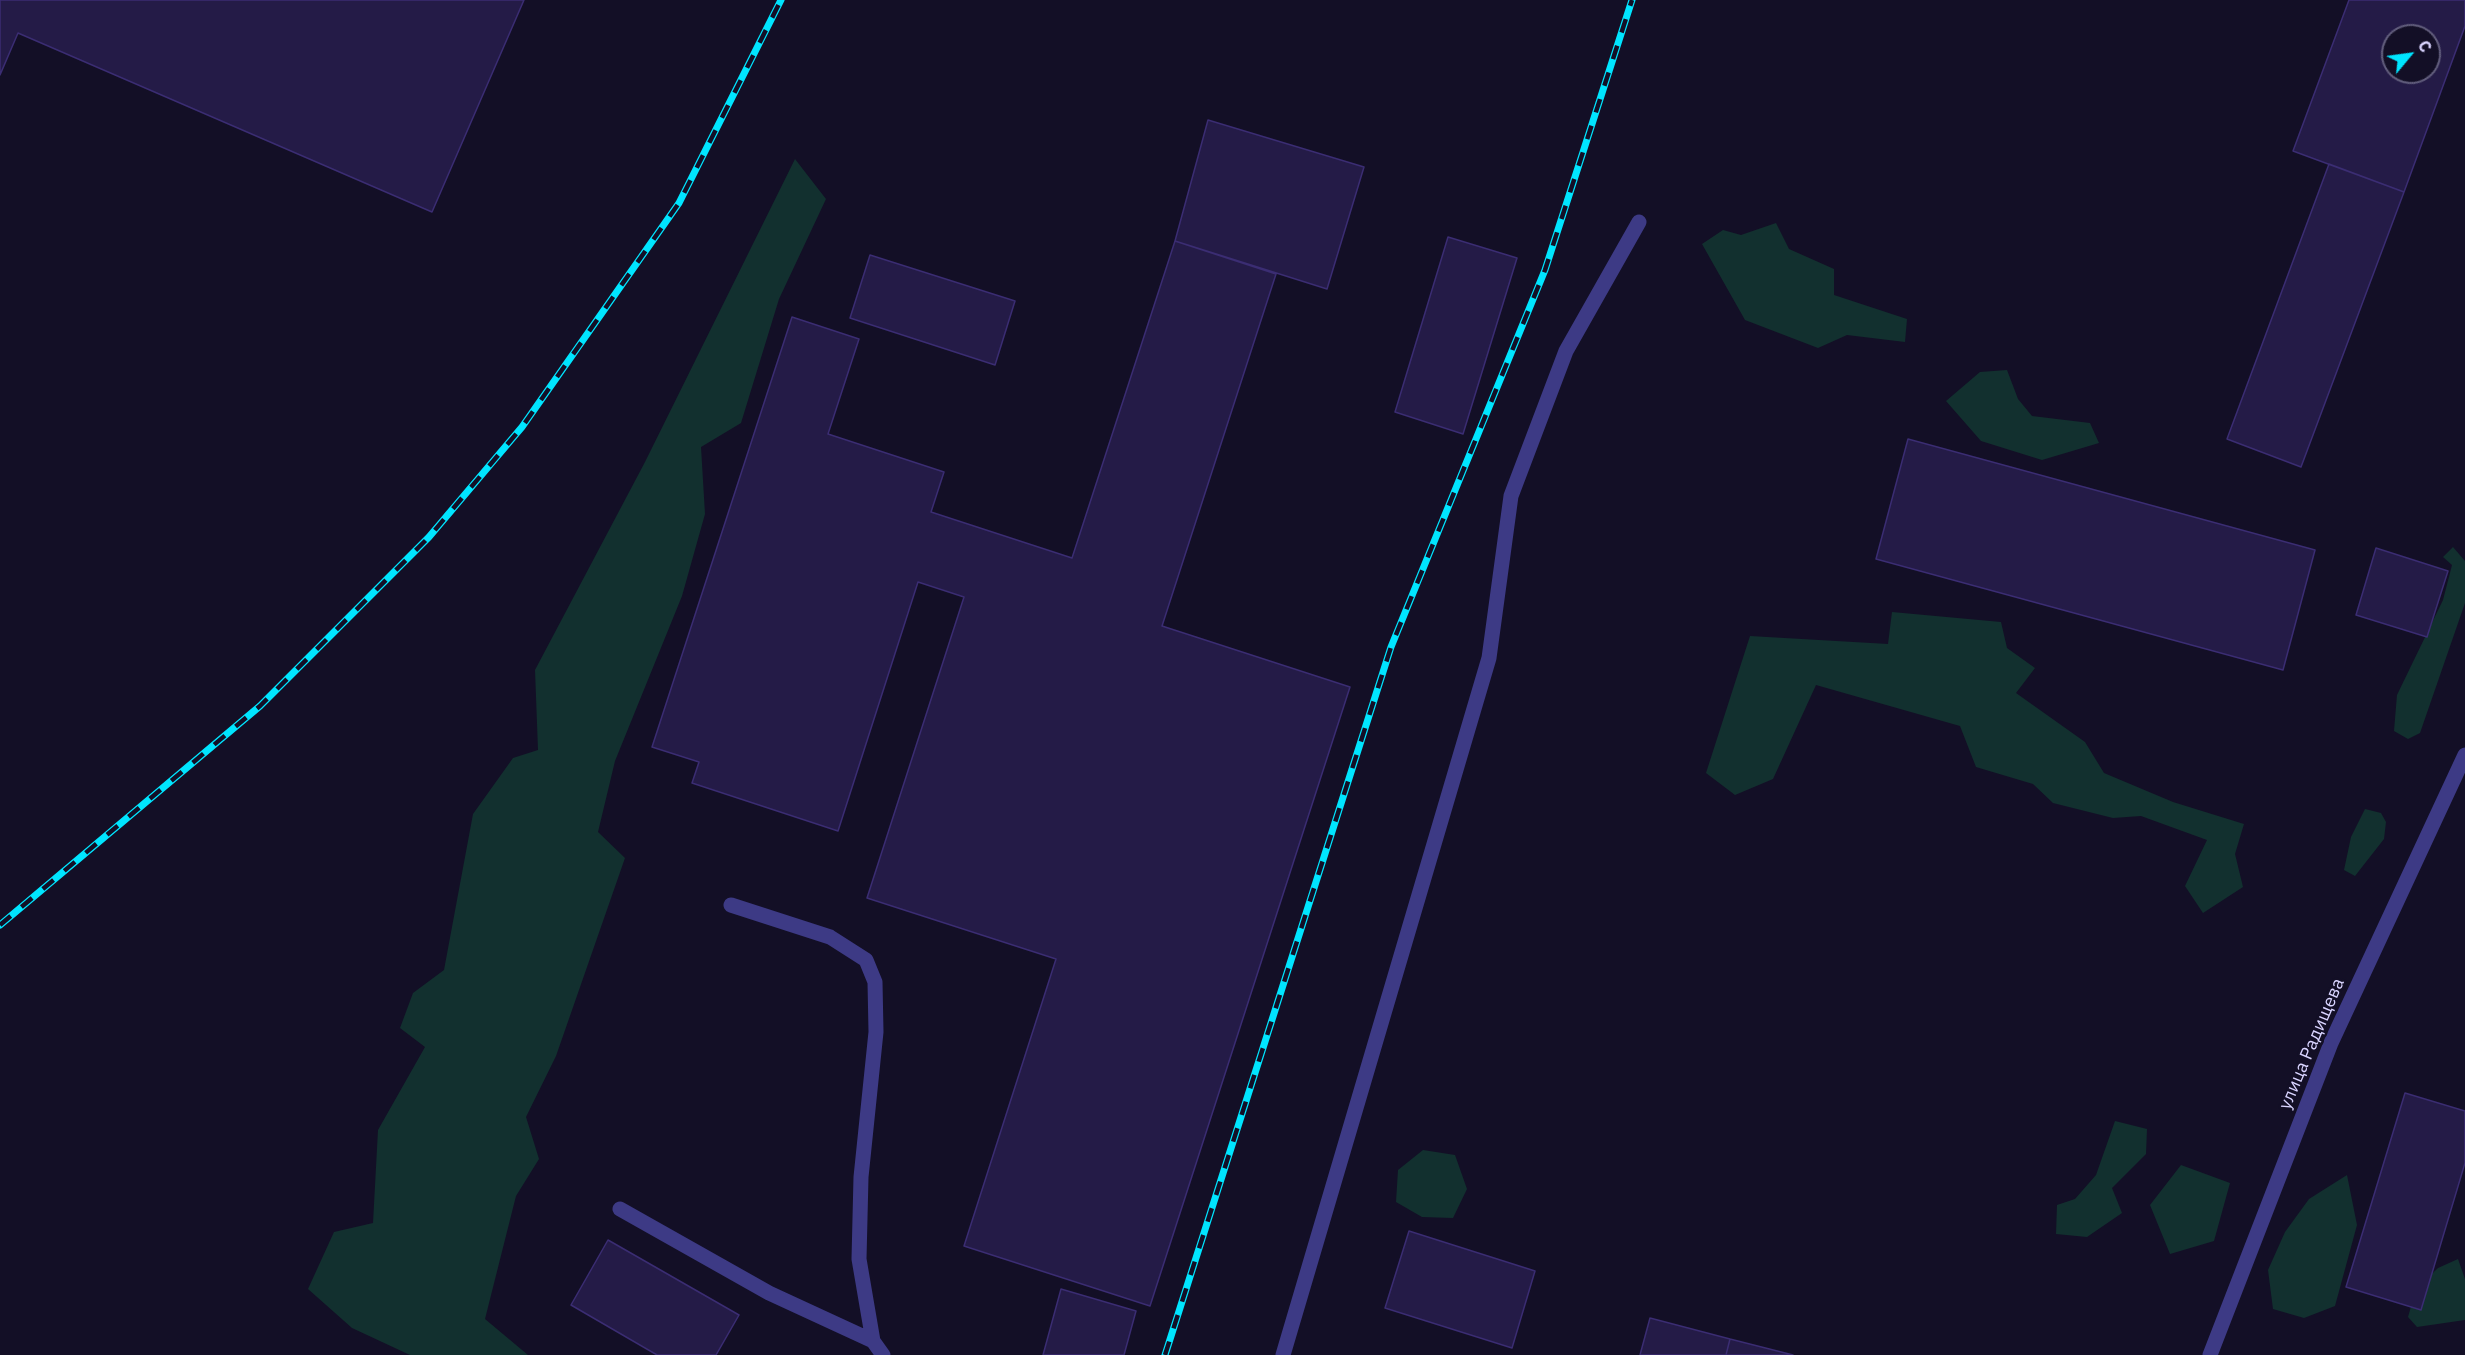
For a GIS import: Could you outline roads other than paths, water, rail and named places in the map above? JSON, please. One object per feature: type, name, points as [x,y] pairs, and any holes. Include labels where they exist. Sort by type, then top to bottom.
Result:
[{"type":"street","points":[[1283,1355],[1489,658],[1511,496],[1566,351],[1639,222]]},
{"type":"street","name":"улица Радищева","points":[[2210,1355],[2331,1043],[2465,755]]},
{"type":"street","points":[[731,905],[830,937],[866,960],[875,982],[876,1032],[861,1177],[859,1259],[873,1341],[883,1355]]},
{"type":"street","points":[[620,1209],[769,1293],[873,1341]]},
{"type":"railway","points":[[0,925],[260,706],[429,537],[522,427],[679,203],[781,0]]},
{"type":"railway","points":[[1165,1355],[1391,647],[1545,270],[1632,0]]}]
